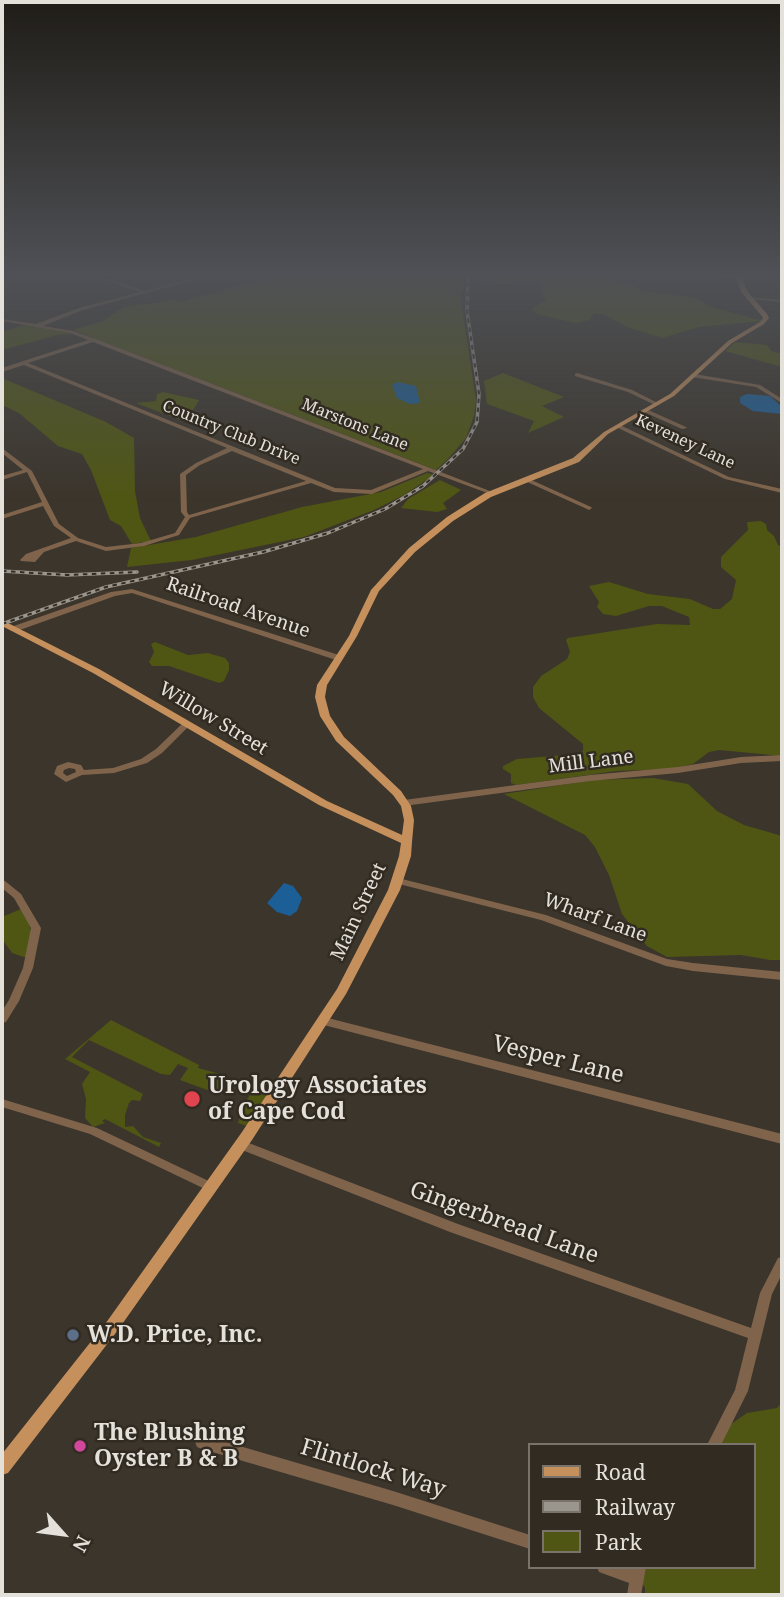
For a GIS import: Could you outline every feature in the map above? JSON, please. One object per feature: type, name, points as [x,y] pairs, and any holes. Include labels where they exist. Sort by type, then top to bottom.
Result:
[{"type":"main road","points":[[404,803],[346,746],[325,716],[320,702],[321,689],[384,579],[430,533],[488,495],[576,460],[603,435],[657,404],[694,376],[721,351]]},
{"type":"main road","name":"Willow Street","points":[[2,622],[96,671],[337,810],[407,842]]},
{"type":"main road","name":"Main Street","points":[[2,1468],[113,1325],[241,1145],[324,1021],[360,959],[398,881],[407,842],[408,814],[404,803]]},
{"type":"street","points":[[2,370],[64,351]]},
{"type":"street","name":"Marstons Lane","points":[[121,351],[488,495]]},
{"type":"street","name":"Country Club Drive","points":[[26,364],[334,490],[364,493],[393,485],[427,469]]},
{"type":"street","points":[[577,375],[630,391],[657,404]]},
{"type":"street","points":[[694,376],[758,386],[782,401]]},
{"type":"street","points":[[646,411],[684,428]]},
{"type":"street","name":"Keveney Lane","points":[[618,426],[720,475],[782,491]]},
{"type":"street","points":[[188,517],[184,512],[183,474],[191,467],[233,448]]},
{"type":"street","points":[[2,450],[28,470],[56,525],[76,539],[106,549],[142,545],[177,534],[188,517],[311,481]]},
{"type":"street","points":[[2,478],[28,470]]},
{"type":"street","points":[[527,480],[589,508]]},
{"type":"street","points":[[774,489],[782,485]]},
{"type":"street","points":[[2,517],[43,504]]},
{"type":"street","points":[[41,551],[76,539]]},
{"type":"street","name":"Railroad Avenue","points":[[14,629],[127,591],[150,595],[338,659]]},
{"type":"street","points":[[81,773],[114,770],[150,758],[187,724]]},
{"type":"street","name":"Mill Lane","points":[[404,803],[605,776],[678,770],[741,760],[782,758]]},
{"type":"street","name":"Wharf Lane","points":[[398,881],[543,917],[666,962],[782,976]]},
{"type":"street","points":[[2,883],[19,896],[36,928],[28,968],[14,1001],[2,1019]]},
{"type":"street","name":"Vesper Lane","points":[[324,1021],[782,1139]]},
{"type":"street","points":[[2,1103],[93,1131],[211,1187]]},
{"type":"street","name":"Gingerbread Lane","points":[[241,1145],[466,1233],[755,1335]]},
{"type":"street","points":[[715,1443],[741,1391],[766,1293],[782,1262]]},
{"type":"street","name":"Flintlock Way","points":[[202,1441],[528,1541]]},
{"type":"street","points":[[615,1569],[637,1573],[634,1595]]},
{"type":"green space","points":[[126,351],[469,351],[476,400],[474,416],[466,438],[436,470]]},
{"type":"green space","points":[[725,351],[771,351],[782,354],[782,367]]},
{"type":"green space","points":[[503,373],[564,397],[542,406],[564,417],[528,433],[534,421],[487,404],[484,381]]},
{"type":"green space","points":[[2,378],[106,422],[134,438],[135,491],[140,518],[151,541],[132,544],[121,526],[110,520],[82,454],[58,446],[19,413],[2,405]]},
{"type":"green space","points":[[163,392],[199,400],[194,409],[186,413],[186,422],[136,403],[156,401],[157,394]]},
{"type":"green space","points":[[427,473],[434,475],[404,495],[374,510],[304,537],[192,560],[127,567],[131,548],[196,537],[302,507],[381,492]]},
{"type":"green space","points":[[440,480],[461,490],[443,503],[447,509],[437,512],[401,508],[408,499]]},
{"type":"green space","points":[[761,521],[782,547],[782,756],[719,750],[709,752],[693,764],[672,769],[616,771],[516,785],[511,783],[511,774],[503,769],[503,766],[517,759],[576,754],[583,751],[583,744],[539,708],[533,697],[533,687],[541,676],[567,659],[570,652],[566,640],[568,638],[657,624],[690,625],[689,617],[662,606],[649,606],[616,616],[603,614],[597,607],[599,602],[589,586],[609,582],[648,594],[690,599],[713,609],[720,609],[732,599],[736,580],[721,567],[721,557],[748,530],[747,522]]},
{"type":"green space","points":[[155,642],[188,655],[208,653],[225,658],[229,663],[229,670],[224,681],[219,683],[169,666],[152,666],[149,662],[154,652],[151,644]]},
{"type":"green space","points":[[653,778],[688,784],[717,811],[744,825],[782,836],[782,960],[741,955],[667,957],[647,946],[622,914],[609,875],[595,847],[585,835],[504,794],[593,780]]},
{"type":"green space","points":[[21,909],[29,921],[31,932],[27,958],[12,953],[2,939],[2,917]]},
{"type":"green space","points":[[111,1020],[199,1065],[198,1068],[220,1074],[218,1077],[232,1082],[221,1095],[180,1080],[188,1068],[178,1064],[170,1075],[161,1074],[89,1040],[72,1057],[143,1094],[140,1101],[132,1100],[129,1103],[125,1127],[133,1126],[143,1137],[161,1143],[159,1147],[105,1119],[102,1121],[105,1123],[93,1127],[85,1118],[86,1099],[82,1084],[90,1072],[65,1059]]},
{"type":"green space","points":[[263,1086],[271,1090],[247,1126],[238,1123],[243,1104],[255,1089]]},
{"type":"green space","points":[[782,1402],[782,1595],[645,1595],[645,1588],[634,1569],[756,1569],[756,1443],[710,1443],[714,1436],[747,1413],[777,1408]]},
{"type":"water","points":[[398,382],[416,386],[420,403],[410,404],[397,398],[392,385]]},
{"type":"water","points":[[747,394],[770,396],[782,407],[782,414],[753,411],[740,403],[740,397]]},
{"type":"water","points":[[284,883],[293,886],[302,898],[297,911],[290,916],[277,912],[267,903]]},
{"type":"railway","points":[[2,624],[106,587],[263,552],[328,533],[385,509],[423,486],[463,449],[477,422],[479,394],[473,351]]},
{"type":"railway","points":[[2,571],[67,575],[137,572]]},
{"type":"place","name":"Urology Associates of Cape Cod","points":[[192,1099]]},
{"type":"place","name":"W.D. Price, Inc.","points":[[73,1335]]},
{"type":"place","name":"The Blushing Oyster B & B","points":[[80,1446]]}]
